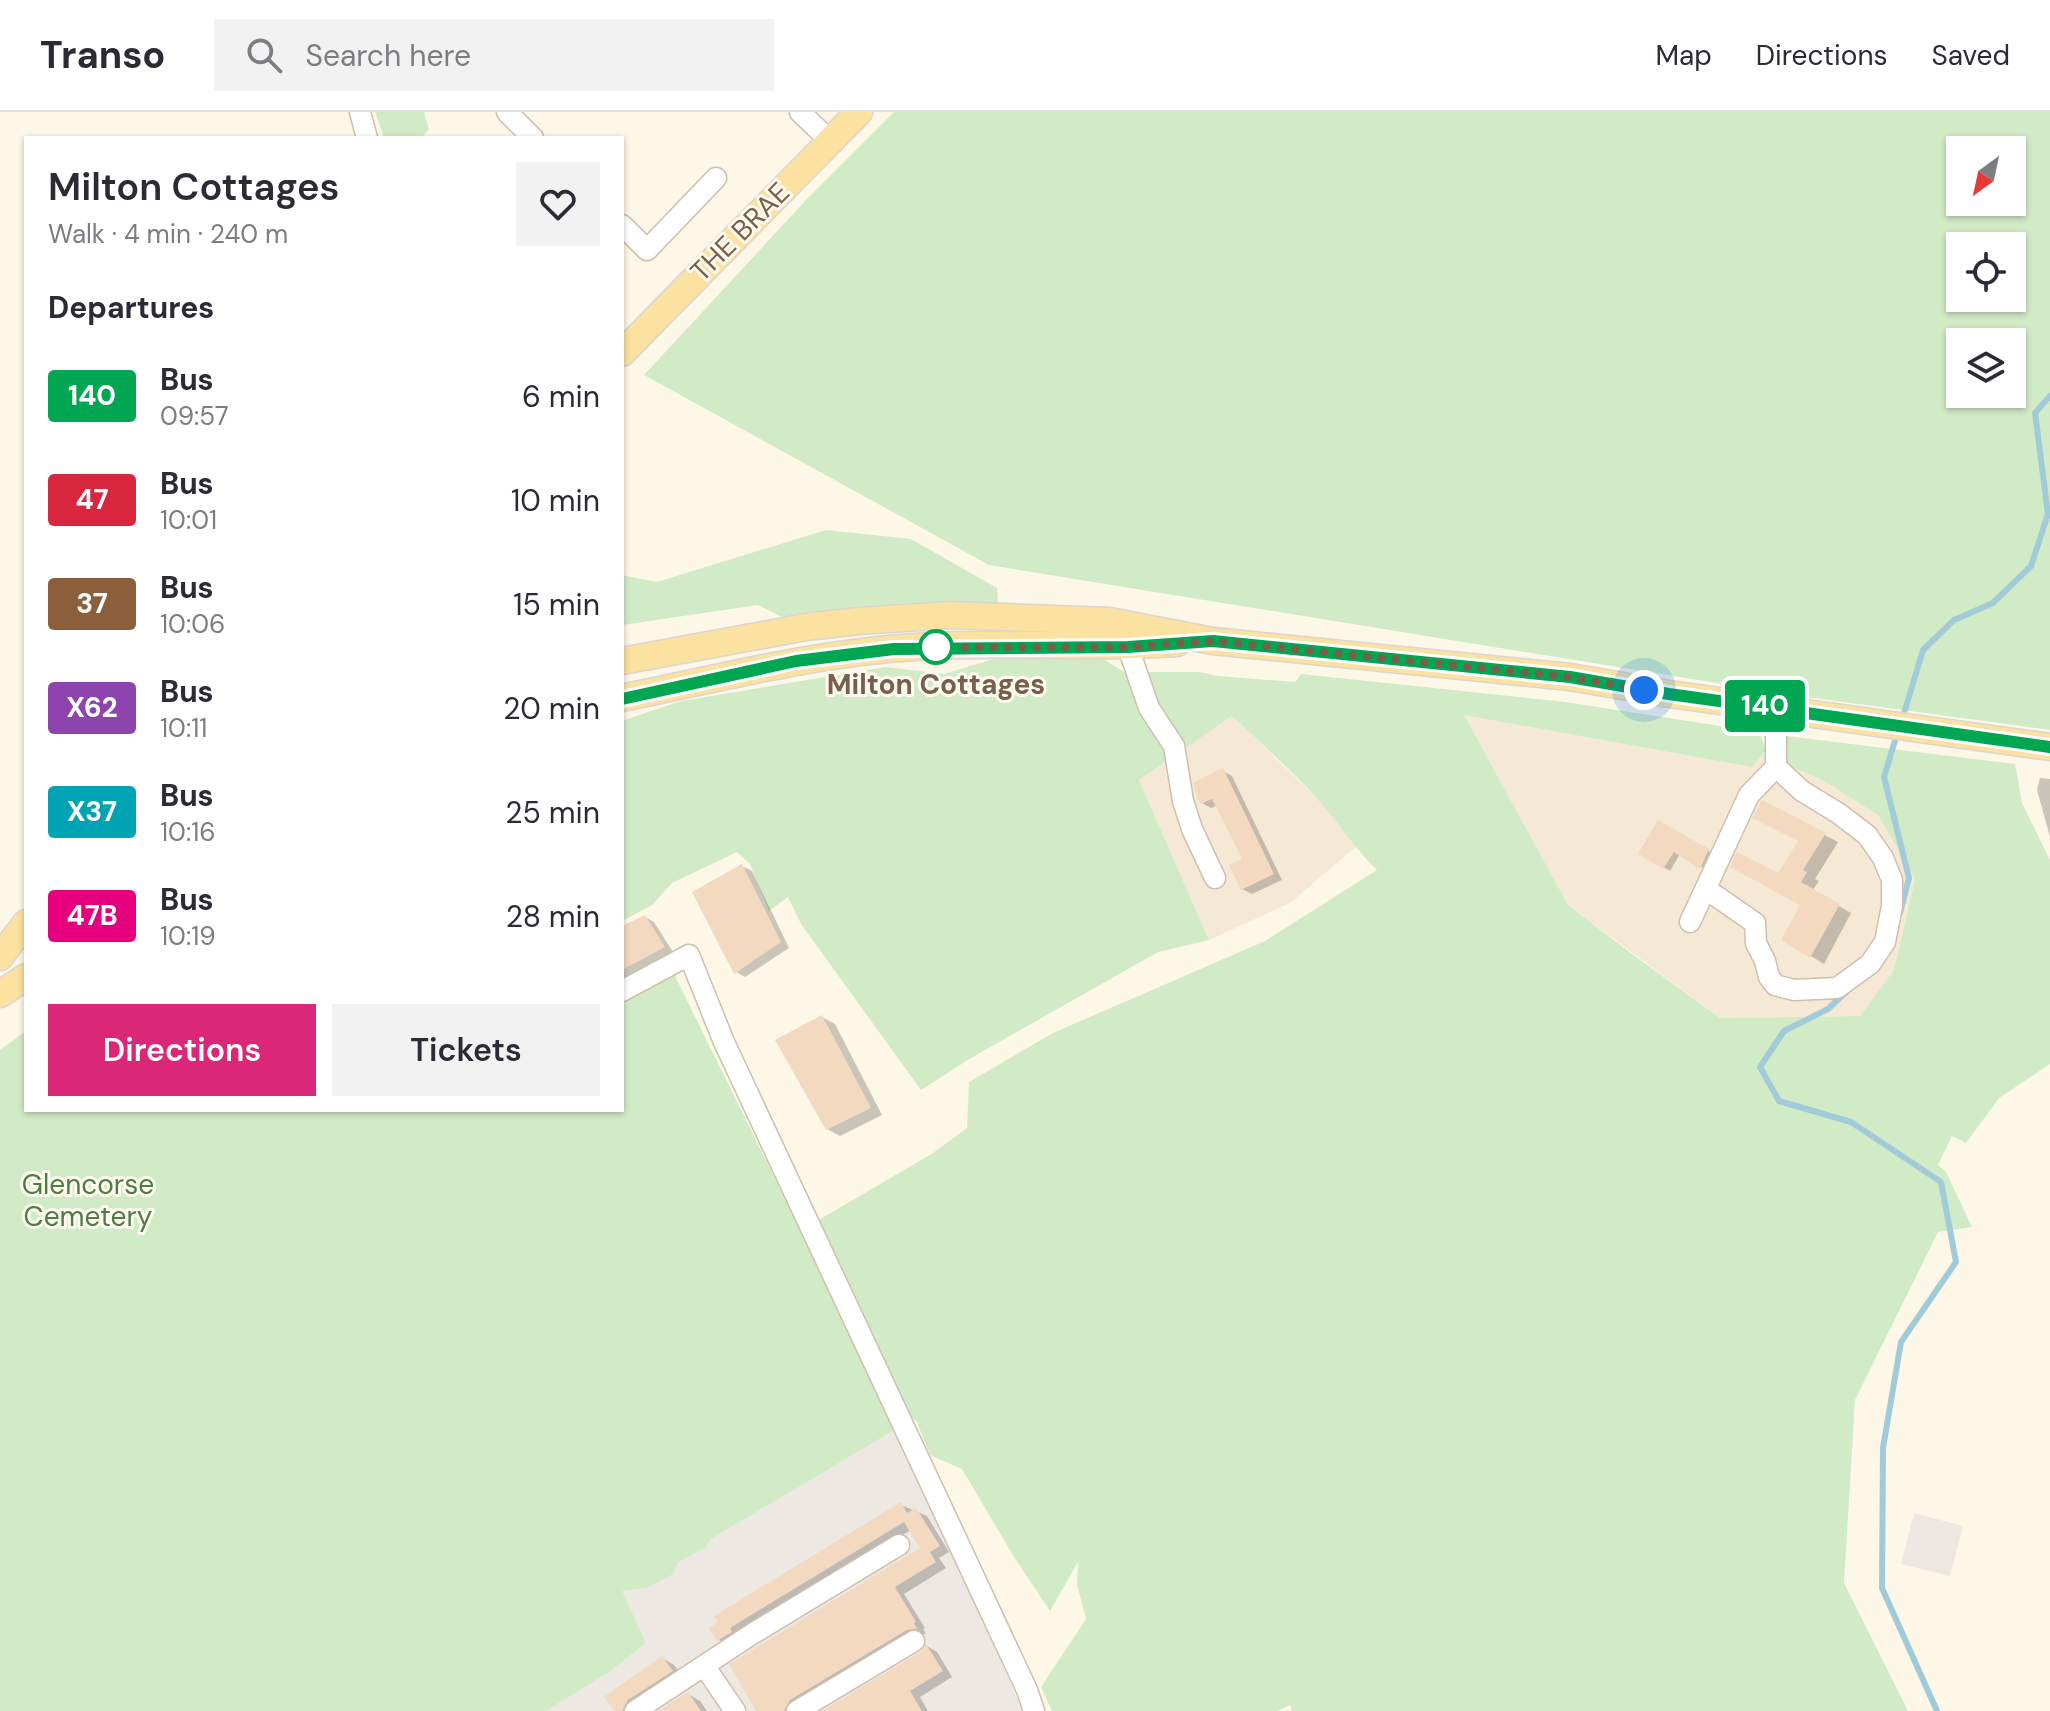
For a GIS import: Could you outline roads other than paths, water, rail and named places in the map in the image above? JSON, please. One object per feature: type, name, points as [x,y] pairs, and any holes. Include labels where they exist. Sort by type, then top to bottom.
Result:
[{"type":"main road","name":"THE BRAE","points":[[624,351],[859,112]]},
{"type":"main road","points":[[624,661],[806,627],[951,615],[1109,621],[1213,641],[1570,677],[1669,694],[2050,747]]},
{"type":"main road","points":[[624,698],[796,661],[917,647],[1128,647],[1213,641]]},
{"type":"main road","points":[[0,957],[24,926]]},
{"type":"main road","points":[[0,971],[24,953]]},
{"type":"main road","points":[[0,994],[24,978]]},
{"type":"street","points":[[360,112],[366,136]]},
{"type":"street","points":[[507,112],[531,136]]},
{"type":"street","points":[[800,112],[830,141]]},
{"type":"street","points":[[624,227],[647,250],[716,178]]},
{"type":"street","points":[[1128,647],[1149,708],[1174,746],[1183,801],[1192,829],[1215,878]]},
{"type":"street","points":[[1690,922],[1749,795],[1776,767],[1776,707]]},
{"type":"street","points":[[1706,889],[1755,923],[1756,943],[1775,985],[1794,990],[1837,988],[1870,964],[1885,942],[1892,906],[1892,880],[1883,858],[1867,835],[1802,791],[1776,767]]},
{"type":"street","points":[[624,990],[689,955],[724,1042],[1027,1690],[1034,1711]]},
{"type":"street","points":[[635,1711],[752,1634],[899,1545]]},
{"type":"street","points":[[797,1711],[914,1641]]},
{"type":"street","points":[[705,1667],[735,1711]]},
{"type":"waterway","points":[[1902,720],[1923,650],[1954,620],[1993,603],[2031,566],[2048,514],[2035,413],[2050,396]]},
{"type":"waterway","points":[[1897,734],[1884,777],[1909,878],[1900,913]]},
{"type":"waterway","points":[[1846,992],[1828,1009],[1784,1031],[1760,1067],[1779,1101],[1851,1122],[1941,1182],[1956,1262],[1901,1342],[1883,1448],[1882,1588],[1937,1711]]},
{"type":"place","name":"Milton Cottages","points":[[936,647]]},
{"type":"park label","name":"Glencorse Cemetery","points":[[88,1200]]}]
